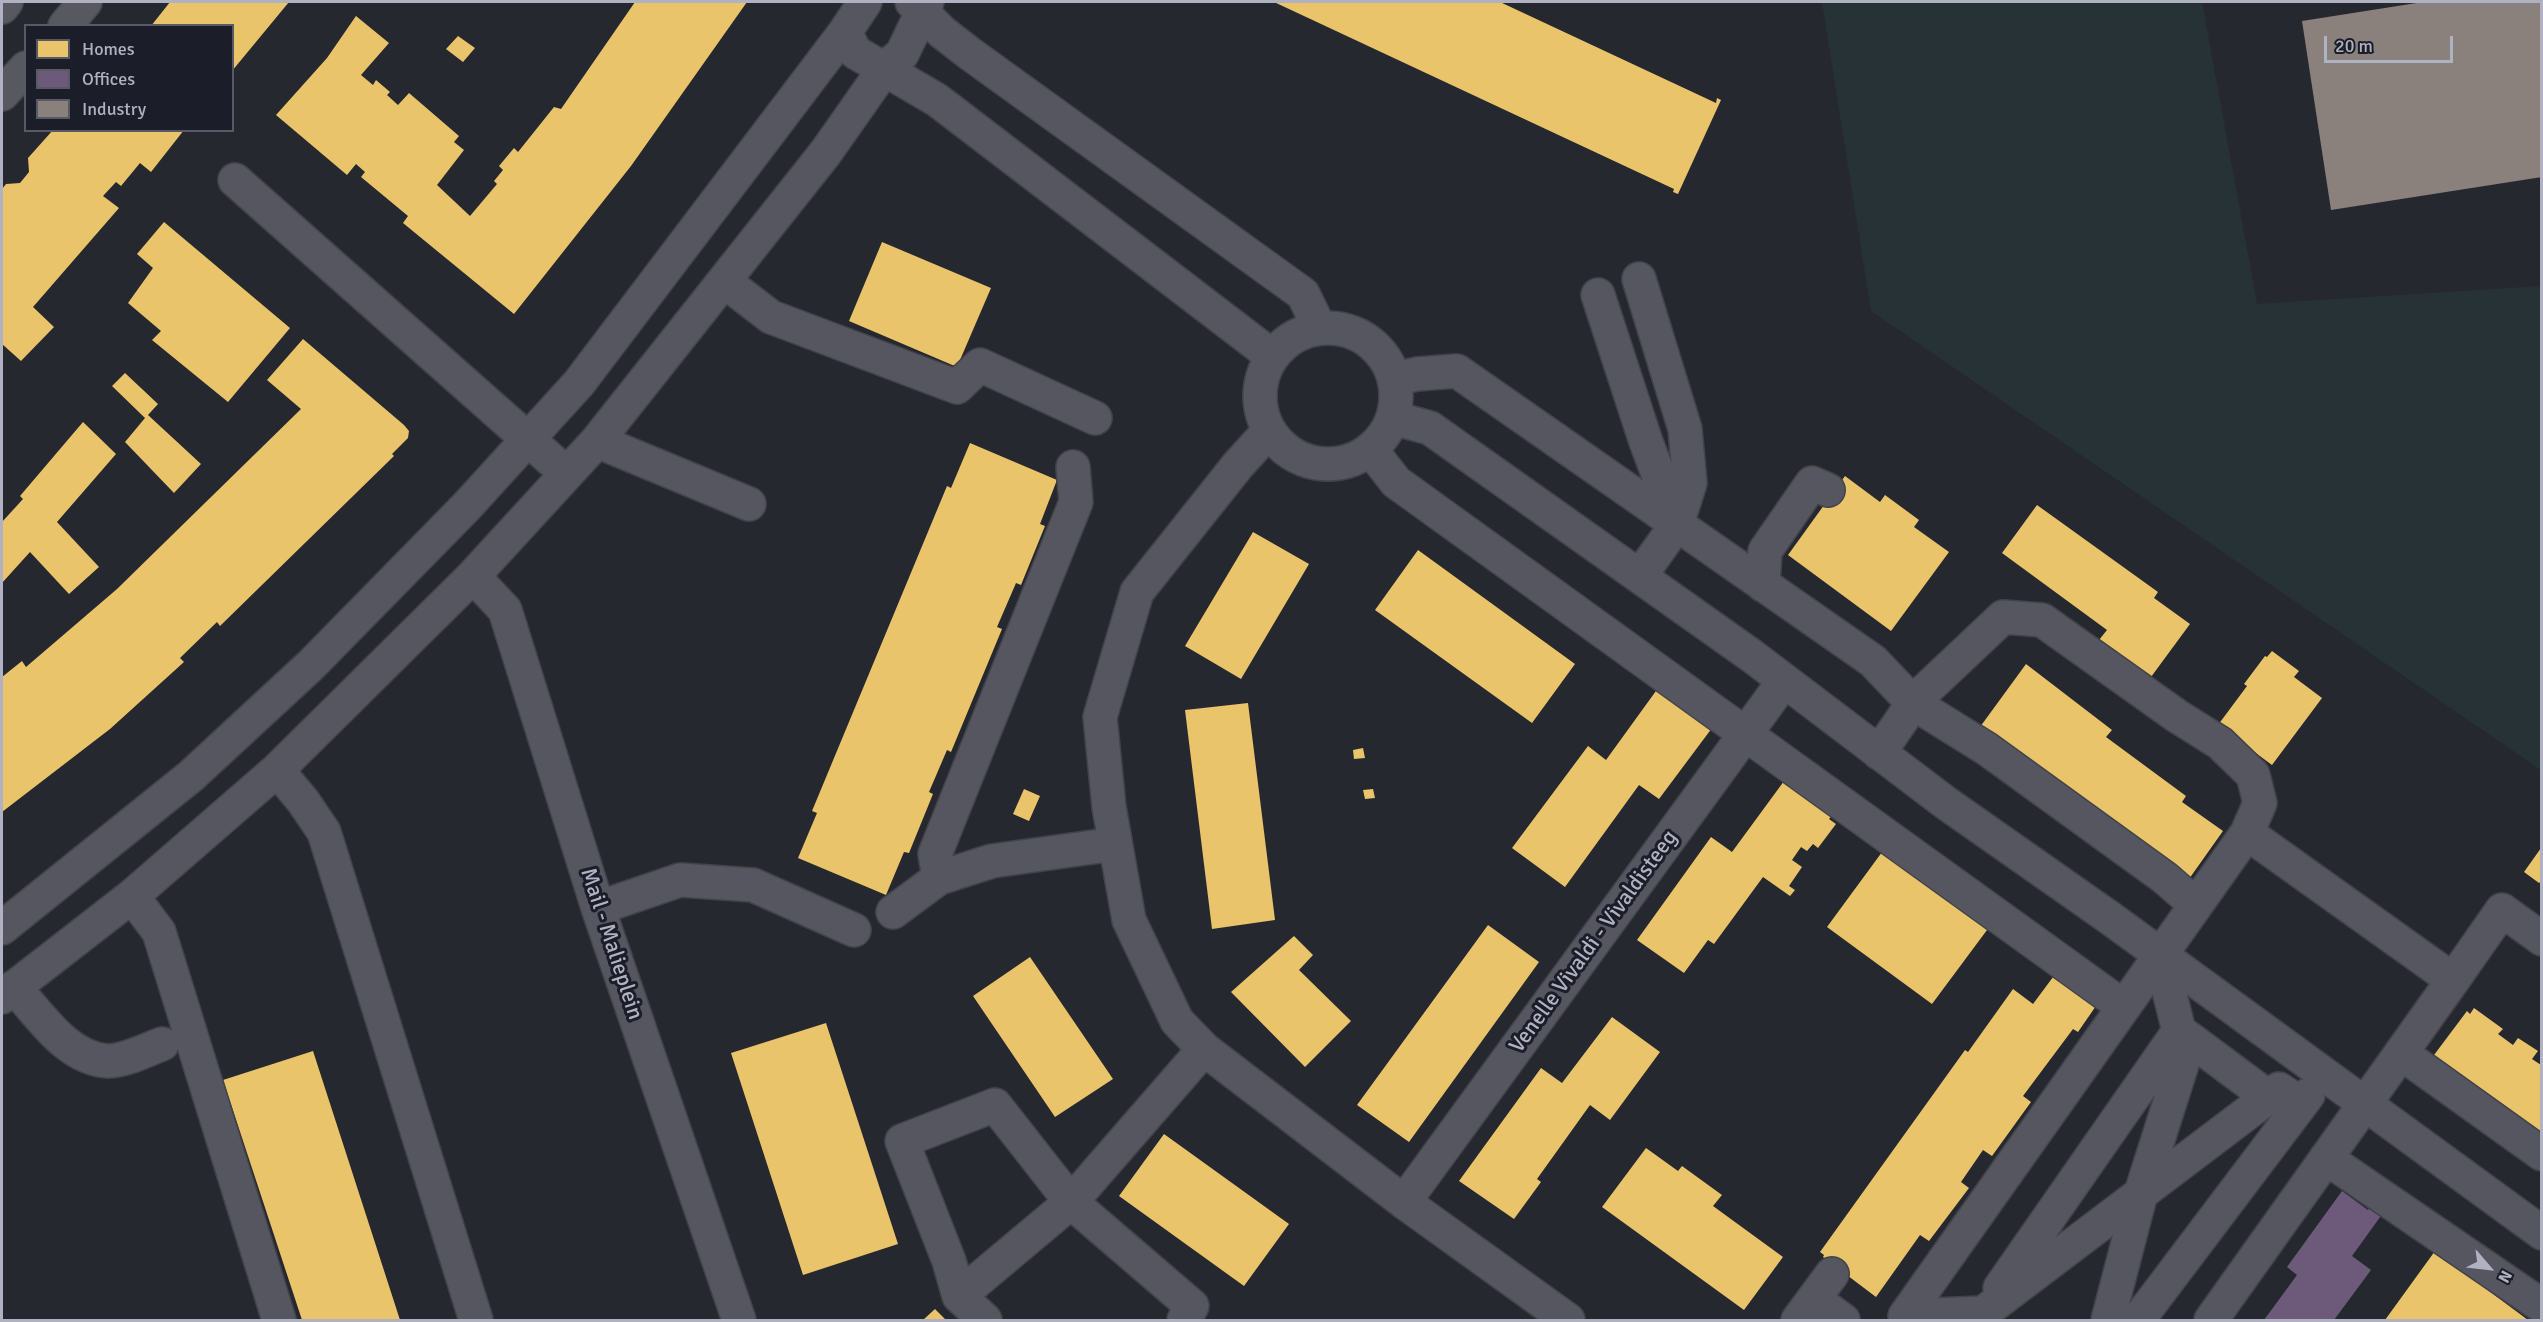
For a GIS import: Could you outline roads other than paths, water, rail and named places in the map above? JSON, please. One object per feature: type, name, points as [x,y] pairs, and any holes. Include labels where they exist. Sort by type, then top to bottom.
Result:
[{"type":"main road","points":[[2,7],[6,2]]},
{"type":"main road","points":[[67,24],[85,2]]},
{"type":"main road","points":[[2,94],[24,70]]},
{"type":"street","points":[[2,928],[191,776],[311,665],[467,506],[579,382],[845,32],[865,2]]},
{"type":"street","points":[[162,1044],[110,1061],[91,1058],[70,1047],[8,992],[132,896],[278,770],[473,576],[597,441],[826,152],[885,68],[902,54],[913,34],[920,4]]},
{"type":"street","points":[[920,4],[942,32],[969,53],[1303,294],[1319,327]]},
{"type":"street","points":[[845,32],[855,52],[937,100],[1272,356]]},
{"type":"street","points":[[234,180],[566,473]]},
{"type":"street","points":[[1639,279],[1685,429],[1690,483],[1677,524],[1640,576]]},
{"type":"street","points":[[724,281],[771,317],[957,387],[980,365],[1095,418]]},
{"type":"street","points":[[1598,296],[1646,442],[1677,524]]},
{"type":"street","points":[[1319,327],[1345,329],[1367,339],[1384,356],[1395,379],[1397,398],[1393,418],[1384,435],[1371,450],[1352,460],[1330,465],[1306,461],[1285,449],[1269,431],[1260,406],[1261,380],[1272,356],[1285,342],[1319,327]]},
{"type":"street","points":[[1395,379],[1417,374],[1457,371],[1873,661],[1913,703],[1996,756],[2165,878],[2196,905]]},
{"type":"street","points":[[1393,418],[1430,428],[1640,576],[1946,803],[2160,955],[2541,1233]]},
{"type":"street","points":[[1269,431],[1238,465],[1137,592],[1100,717],[1109,807],[1129,920],[1177,1021],[1204,1049],[1404,1202],[1568,1320]]},
{"type":"street","points":[[597,441],[749,504]]},
{"type":"street","points":[[1371,450],[1396,482],[2124,1007]]},
{"type":"street","points":[[939,878],[935,854],[1076,502],[1073,467]]},
{"type":"street","points":[[1763,585],[1765,551],[1812,483],[1828,490]]},
{"type":"street","name":"Mail - Malieplein","points":[[473,576],[505,610],[598,908],[739,1320]]},
{"type":"street","points":[[1879,753],[1913,703],[2003,617],[2042,620],[2177,716],[2220,743],[2253,774],[2260,803],[2247,833],[1908,1318]]},
{"type":"street","name":"Venelle Vivaldi - Vivaldisteeg","points":[[1404,1202],[1784,681]]},
{"type":"street","points":[[278,770],[324,832],[476,1320]]},
{"type":"street","points":[[2247,833],[2452,980]]},
{"type":"street","points":[[893,912],[939,878],[992,861],[1115,844]]},
{"type":"street","points":[[598,908],[680,880],[753,885],[854,930]]},
{"type":"street","points":[[132,896],[159,932],[279,1320]]},
{"type":"street","points":[[2211,1320],[2502,910],[2541,939]]},
{"type":"street","points":[[2108,1320],[2184,1035],[2160,955]]},
{"type":"street","points":[[2184,1035],[2268,1097]]},
{"type":"street","points":[[1989,1317],[2184,1035]]},
{"type":"street","points":[[959,1296],[1071,1202],[1204,1049]]},
{"type":"street","points":[[2401,1053],[2541,1154]]},
{"type":"street","points":[[1908,1318],[1989,1317],[2141,1193],[2279,1089],[2304,1099],[2139,1320]]},
{"type":"street","points":[[985,1320],[959,1296],[949,1261],[902,1141],[995,1106],[1071,1202],[1192,1306],[1184,1320]]},
{"type":"street","points":[[2326,1158],[2541,1306]]},
{"type":"street","points":[[1815,1298],[1843,1320]]}]
